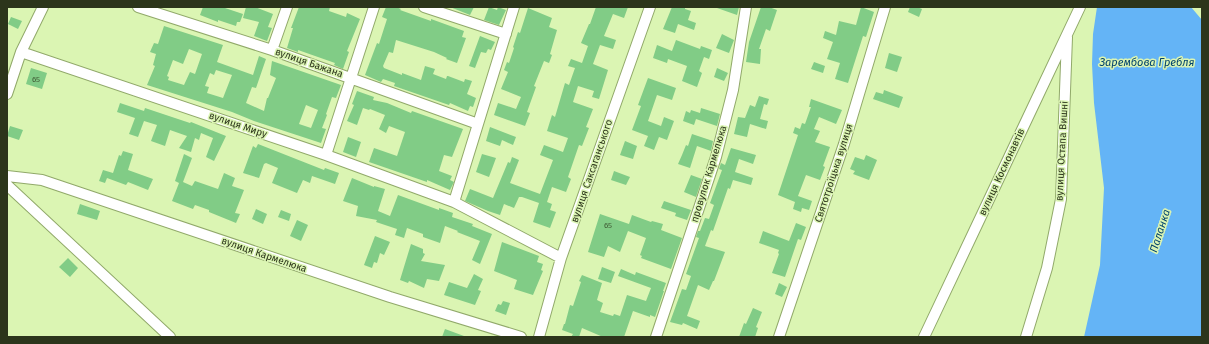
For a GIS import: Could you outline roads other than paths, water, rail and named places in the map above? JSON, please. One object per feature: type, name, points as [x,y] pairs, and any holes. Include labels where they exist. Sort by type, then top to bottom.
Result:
[{"type":"street","points":[[7,94],[21,52],[43,7]]},
{"type":"street","name":"вулиця Бажана","points":[[138,7],[272,50],[478,124]]},
{"type":"street","points":[[272,50],[286,7]]},
{"type":"street","points":[[326,155],[374,7]]},
{"type":"street","points":[[424,7],[506,34]]},
{"type":"street","points":[[454,202],[514,7]]},
{"type":"street","name":"вулиця Саксаганського","points":[[539,337],[561,258],[650,7]]},
{"type":"street","name":"провулок Кармелюка","points":[[656,337],[716,157],[733,90],[746,7]]},
{"type":"street","name":"Святотроїцька вулиця","points":[[779,337],[844,144],[885,7]]},
{"type":"street","name":"вулиця Космонавтів","points":[[924,337],[1080,7]]},
{"type":"street","name":"вулиця Остапа Вишні","points":[[1026,337],[1047,268],[1061,199],[1067,33]]},
{"type":"street","name":"вулиця Миру","points":[[21,52],[326,155],[454,202],[561,258]]},
{"type":"street","name":"вулиця Кармелюка","points":[[7,176],[42,180],[390,297],[520,337]]},
{"type":"street","points":[[7,185],[170,337]]},
{"type":"water","name":"Зарембова Гребля","points":[[1097,7],[1191,7],[1202,20],[1202,337],[1084,337],[1100,265],[1104,188],[1094,103],[1092,64],[1093,34]]},
{"type":"water label","name":"Паланка","points":[[1160,231]]}]
